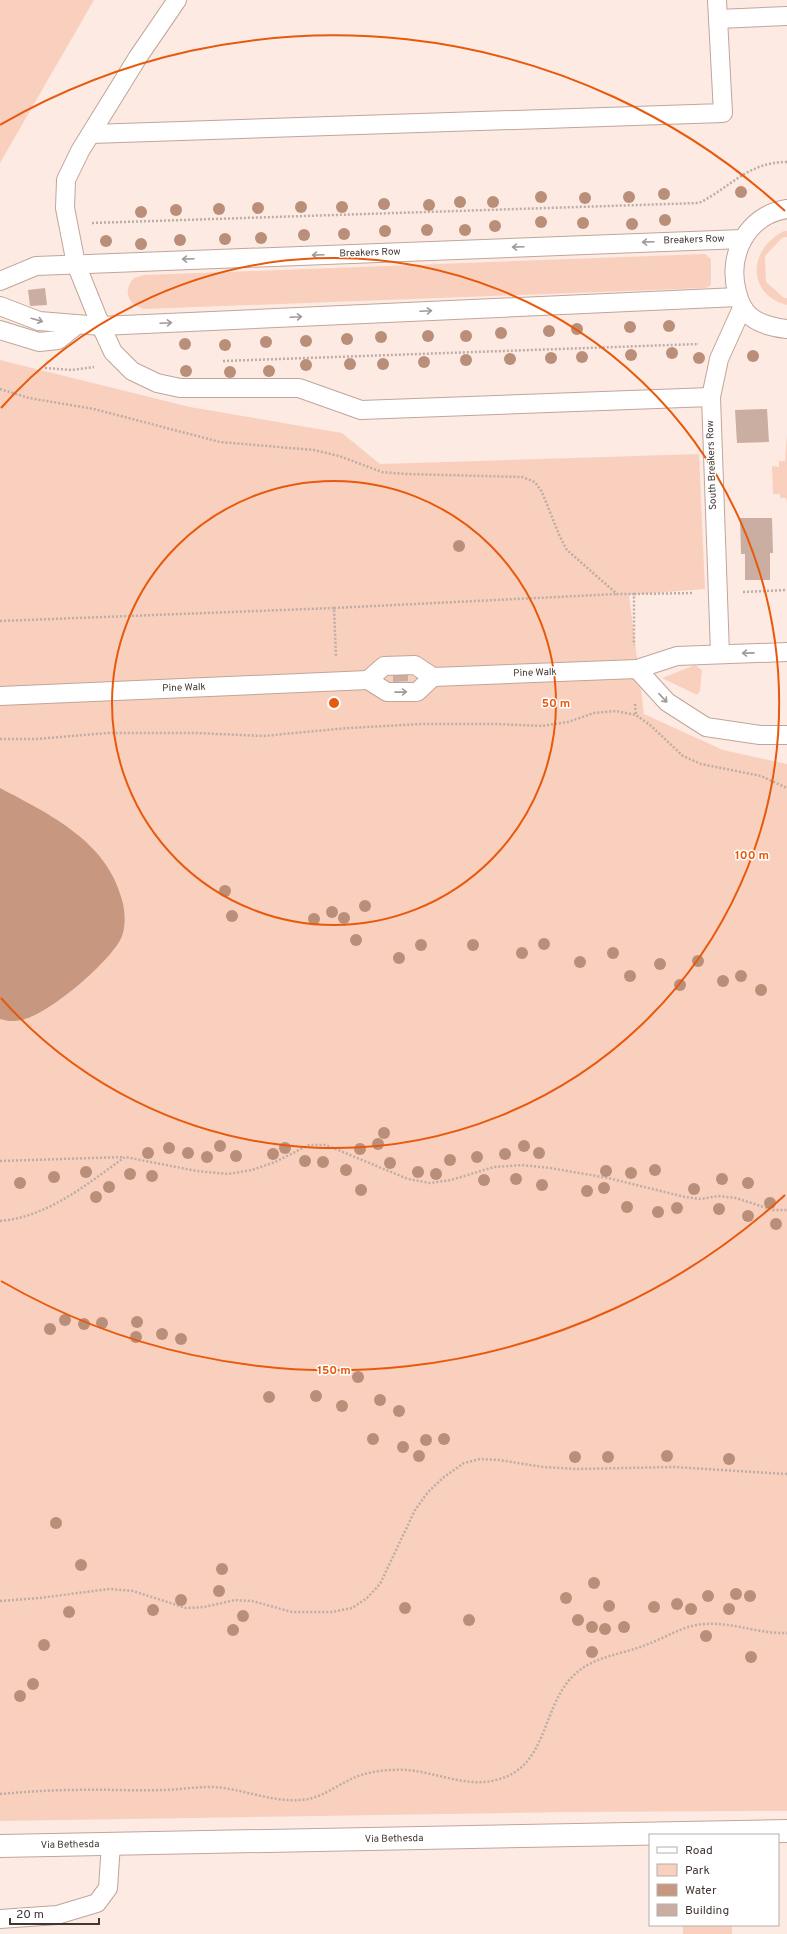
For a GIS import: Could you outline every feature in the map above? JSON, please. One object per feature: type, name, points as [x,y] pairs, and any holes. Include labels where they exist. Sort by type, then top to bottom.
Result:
[{"type":"street","name":"Via Bethesda","points":[[0,1846],[787,1831]]},
{"type":"lane","points":[[177,0],[138,57],[80,151],[66,180],[65,198],[67,224],[76,264],[113,352],[132,371],[157,383],[190,389],[299,388],[362,410],[711,397]]},
{"type":"lane","points":[[91,134],[722,113],[717,0]]},
{"type":"lane","points":[[718,19],[787,16]]},
{"type":"lane","name":"Breakers Row","points":[[740,302],[735,286],[734,262],[743,239],[762,218],[776,211],[787,209]]},
{"type":"lane","name":"Breakers Row","points":[[0,281],[36,266],[743,239]]},
{"type":"lane","points":[[0,306],[39,321],[101,326],[740,302],[750,316],[759,322],[787,329]]},
{"type":"lane","name":"South Breakers Row","points":[[720,654],[711,397],[715,372],[740,302]]},
{"type":"lane","points":[[0,330],[39,342],[58,340],[77,325]]},
{"type":"lane","name":"Pine Walk","points":[[433,677],[635,669],[678,656],[787,652]]},
{"type":"lane","points":[[415,665],[433,677],[417,692],[387,692],[368,680],[384,666],[415,665]]},
{"type":"lane","points":[[635,669],[667,702],[706,728],[760,736],[787,735]]},
{"type":"lane","name":"Pine Walk","points":[[0,696],[368,680]]},
{"type":"lane","points":[[0,1919],[57,1915],[97,1903],[108,1888],[111,1844]]},
{"type":"path","points":[[67,224],[699,203],[715,195],[734,180],[754,168],[778,162],[787,162]]},
{"type":"path","points":[[217,362],[726,343]]},
{"type":"path","points":[[0,389],[29,398],[128,417],[220,442],[314,450],[339,456],[382,472],[522,477],[535,482],[542,492],[560,537],[567,550],[617,594]]},
{"type":"path","points":[[0,621],[334,608],[617,594],[718,593],[787,590]]},
{"type":"path","points":[[634,594],[636,715]]},
{"type":"path","points":[[334,608],[336,681]]},
{"type":"path","points":[[0,739],[36,739],[108,733],[196,733],[263,736],[348,728],[421,724],[497,724],[542,726],[568,722],[594,713],[616,711],[636,715],[650,725],[683,756],[701,764],[761,776],[787,788]]},
{"type":"path","points":[[0,1160],[125,1157],[197,1172],[228,1174],[252,1170],[275,1162],[309,1145],[326,1145],[408,1179],[430,1183],[451,1180],[494,1167],[522,1165],[550,1168],[608,1178],[685,1197],[701,1199],[718,1196],[736,1198],[773,1210],[787,1210]]},
{"type":"path","points":[[0,1221],[30,1214],[54,1205],[125,1157]]},
{"type":"path","points":[[0,1601],[39,1598],[110,1588],[133,1591],[186,1608],[204,1607],[235,1600],[252,1601],[298,1612],[332,1612],[352,1608],[367,1598],[380,1584],[415,1510],[428,1492],[444,1477],[464,1463],[480,1459],[499,1460],[543,1467],[577,1469],[674,1467],[727,1469],[787,1474]]},
{"type":"path","points":[[0,1794],[72,1790],[163,1790],[211,1787],[284,1800],[308,1799],[327,1792],[353,1778],[374,1772],[396,1769],[414,1770],[451,1779],[477,1782],[495,1781],[512,1775],[525,1765],[536,1751],[554,1705],[563,1689],[574,1676],[589,1664],[609,1655],[647,1645],[681,1629],[703,1624],[726,1624],[769,1632],[787,1633]]},
{"type":"green space","points":[[0,0],[94,0],[0,163]]},
{"type":"green space","points":[[784,231],[787,231],[787,237],[782,238],[765,256],[766,282],[784,298],[787,298],[787,305],[774,299],[764,291],[759,281],[757,271],[758,259],[764,249],[772,239]]},
{"type":"green space","points":[[705,254],[711,259],[711,285],[706,288],[144,309],[134,304],[128,297],[128,288],[130,283],[134,278],[144,275]]},
{"type":"green space","points":[[0,360],[190,407],[342,433],[380,464],[699,454],[705,589],[629,595],[644,714],[723,750],[787,764],[787,1811],[569,1812],[0,1821]]},
{"type":"green space","points":[[787,434],[787,502],[786,498],[780,498],[780,494],[773,494],[772,466],[779,467],[779,461],[785,461]]},
{"type":"green space","points":[[695,665],[702,670],[700,691],[697,695],[662,678]]},
{"type":"green space","points":[[683,1926],[732,1926],[732,1934],[683,1934]]},
{"type":"water","points":[[0,788],[56,819],[90,845],[104,861],[114,879],[124,908],[125,923],[122,936],[116,946],[106,959],[78,986],[46,1009],[32,1016],[15,1021],[0,1019]]},
{"type":"building","points":[[45,288],[47,305],[30,306],[28,290]]},
{"type":"building","points":[[767,409],[769,442],[737,443],[735,410]]},
{"type":"building","points":[[740,518],[772,518],[773,553],[770,553],[770,580],[745,580],[745,554],[741,554]]},
{"type":"building","points":[[393,674],[408,674],[408,681],[393,682]]}]
